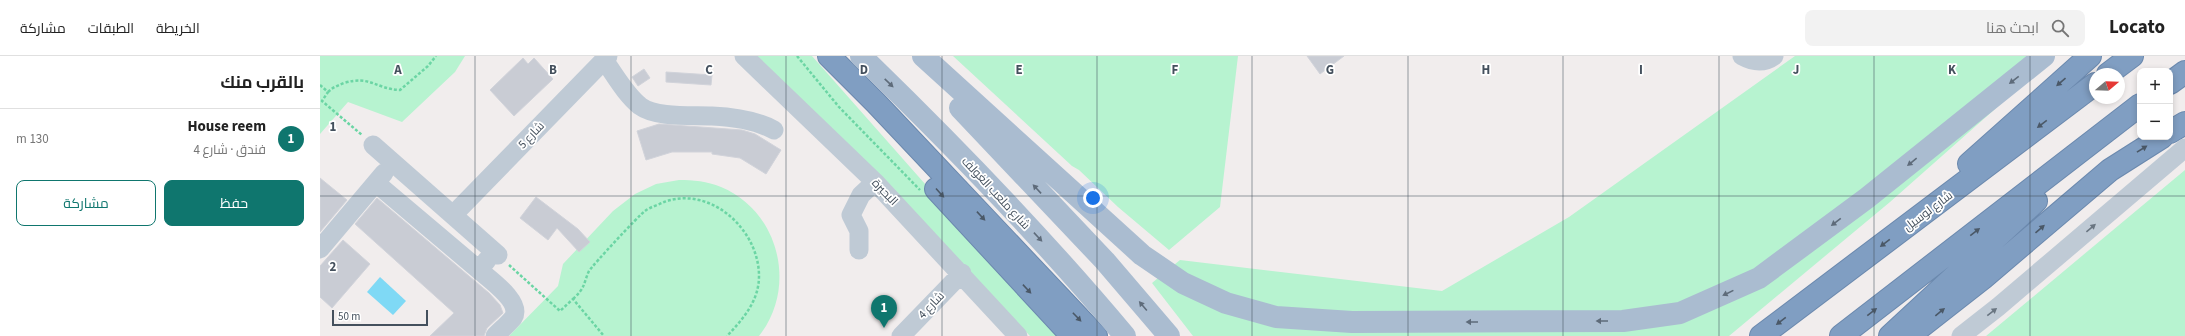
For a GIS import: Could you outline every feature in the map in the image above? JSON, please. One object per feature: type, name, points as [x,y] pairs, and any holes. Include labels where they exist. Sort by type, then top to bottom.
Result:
[{"type":"highway","points":[[825,56],[831,69],[899,148],[1004,264],[1072,336]]},
{"type":"highway","points":[[829,56],[876,103],[1096,336]]},
{"type":"highway","points":[[1927,211],[1968,164],[2090,56]]},
{"type":"highway","points":[[2116,68],[2132,56]]},
{"type":"highway","points":[[2173,81],[2185,72]]},
{"type":"highway","name":"شارع لوسيل","points":[[1760,336],[2089,89]]},
{"type":"highway","points":[[1841,336],[2137,107]]},
{"type":"highway","points":[[2173,130],[2185,123]]},
{"type":"highway","points":[[1909,336],[1983,278],[2110,170],[2157,140]]},
{"type":"highway","points":[[1890,336],[2058,179],[2082,149]]},
{"type":"main road","name":"شارع ملعب الغولف","points":[[861,56],[958,151],[1083,286],[1125,336]]},
{"type":"main road","points":[[908,56],[988,136],[1105,261],[1169,336]]},
{"type":"main road","points":[[922,56],[1142,255],[1183,283],[1226,303],[1276,317],[1352,322],[1436,322],[1623,321],[1680,313],[1717,298],[1759,278],[1795,253],[1867,198],[2044,56]]},
{"type":"street","name":"البحيرة","points":[[744,56],[875,182],[962,273],[1018,336]]},
{"type":"street","points":[[1742,56],[1760,62],[1769,57]]},
{"type":"street","points":[[606,58],[631,98],[642,107],[661,114],[732,118],[763,124],[774,130]]},
{"type":"street","name":"شارع 5","points":[[454,214],[606,58]]},
{"type":"street","points":[[373,145],[454,214],[496,253],[479,270]]},
{"type":"street","points":[[1961,336],[1998,307],[2185,148]]},
{"type":"street","points":[[320,249],[393,162]]},
{"type":"street","points":[[860,250],[859,231],[851,215],[861,195],[875,182]]},
{"type":"street","points":[[376,183],[479,270],[513,302],[516,309],[513,317],[495,336]]},
{"type":"street","name":"شارع 4","points":[[901,336],[962,273]]},
{"type":"path","points":[[373,145],[322,101],[328,92],[332,87],[352,80],[364,80],[387,88],[400,90],[428,66],[436,56]]},
{"type":"path","points":[[320,85],[328,92]]},
{"type":"path","points":[[496,253],[560,311],[582,289],[589,271],[645,211],[666,202],[689,199],[711,204],[731,216],[747,233],[756,254],[759,276],[755,299],[744,319],[728,336]]},
{"type":"path","points":[[573,298],[604,336]]},
{"type":"green space","points":[[320,56],[465,56],[455,72],[402,122],[348,102],[320,134]]},
{"type":"green space","points":[[754,56],[812,56],[933,193],[1063,336],[1030,336],[842,139]]},
{"type":"green space","points":[[953,56],[1238,56],[1220,207],[1169,250],[1118,207],[1079,170],[1072,166]]},
{"type":"green space","points":[[1795,56],[2055,56],[1890,202],[1729,336],[1193,336],[1152,283],[1180,260],[1442,291],[1569,217]]},
{"type":"green space","points":[[2185,170],[2185,336],[1986,336]]},
{"type":"green space","points":[[679,180],[710,183],[741,198],[757,214],[769,232],[776,252],[779,274],[778,295],[771,317],[759,336],[509,336],[558,286],[563,264],[613,211],[635,194],[656,184]]},
{"type":"water","points":[[380,277],[406,301],[393,315],[367,292]]},
{"type":"building","points":[[1307,56],[1344,56],[1320,74]]},
{"type":"building","points":[[523,58],[528,64],[534,58],[553,79],[514,116],[490,90]]},
{"type":"building","points":[[644,69],[650,78],[638,86],[632,77]]},
{"type":"building","points":[[666,72],[712,75],[711,85],[666,82]]},
{"type":"building","points":[[659,124],[742,130],[755,134],[781,150],[766,174],[740,158],[712,154],[712,152],[672,152],[646,160],[637,131]]},
{"type":"building","points":[[320,178],[347,200],[320,232]]},
{"type":"building","points":[[536,197],[578,229],[590,242],[579,252],[557,228],[548,240],[520,218]]},
{"type":"building","points":[[377,198],[489,293],[500,305],[503,313],[487,328],[484,336],[430,336],[454,313],[355,224]]},
{"type":"building","points":[[343,240],[370,264],[332,308],[320,297],[320,266]]},
{"type":"place","name":"House reem","points":[[884,328]]}]
